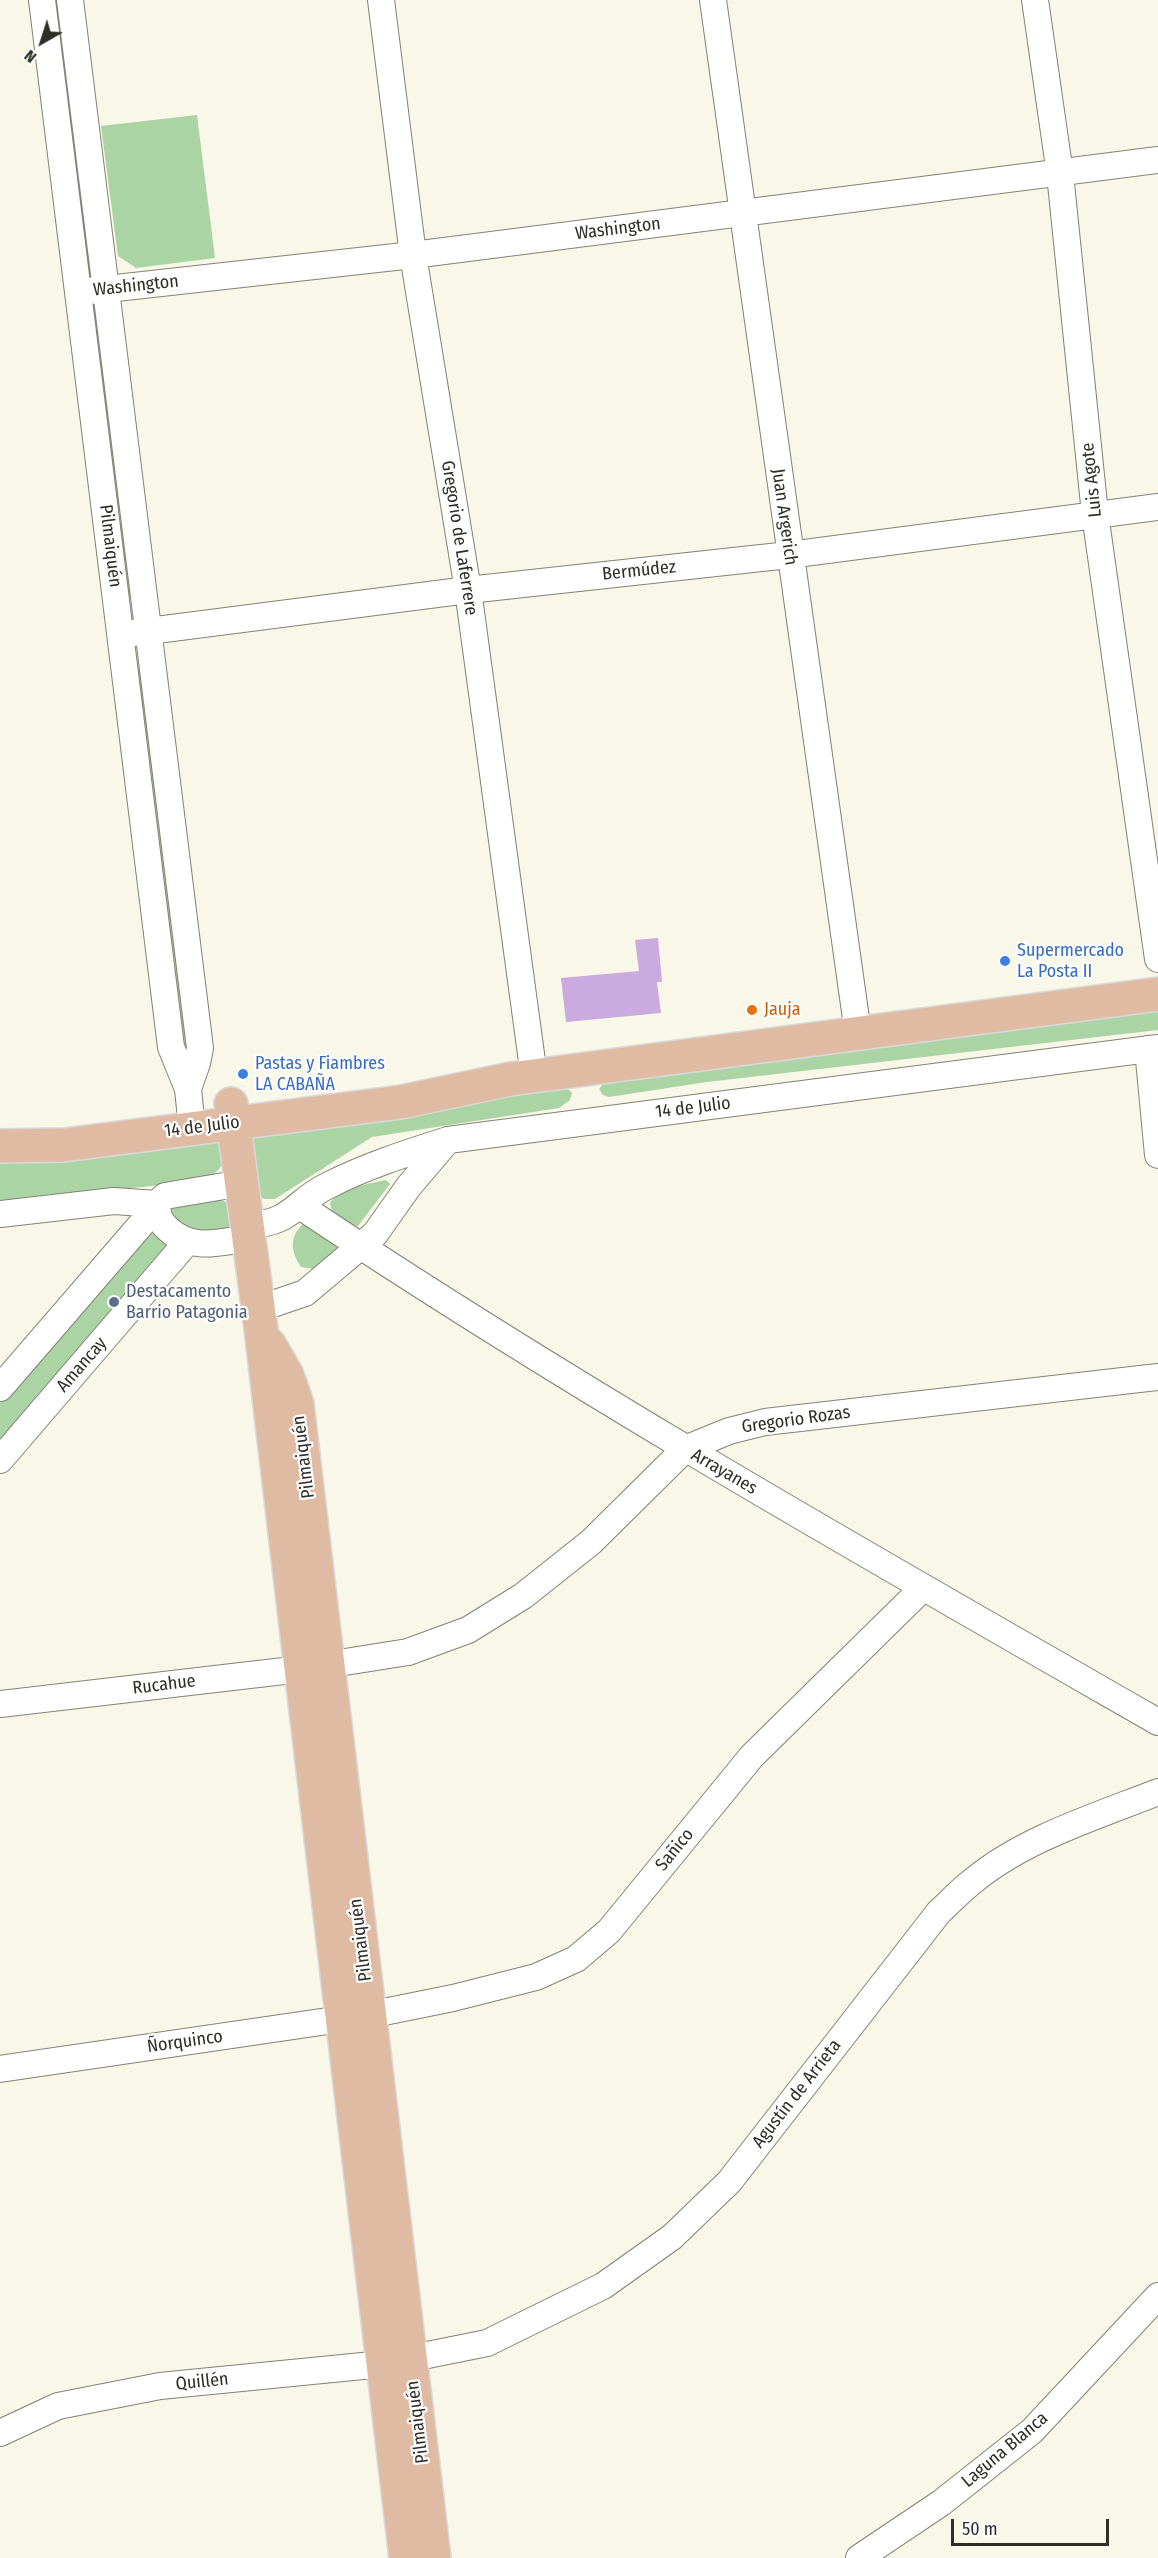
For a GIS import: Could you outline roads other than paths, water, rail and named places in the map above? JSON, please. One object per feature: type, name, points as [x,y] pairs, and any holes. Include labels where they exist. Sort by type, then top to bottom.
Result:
[{"type":"main road","name":"14 de Julio","points":[[0,1140],[46,1125],[190,1109],[232,1113],[415,1081],[522,1078],[1158,994]]},
{"type":"main road","name":"14 de Julio","points":[[0,1146],[64,1145],[190,1109]]},
{"type":"main road","name":"Pilmaiquén","points":[[232,1113],[260,1319],[287,1375],[297,1404],[314,1667],[397,2362],[434,2558]]},
{"type":"main road","name":"Pilmaiquén","points":[[397,2362],[406,2558]]},
{"type":"street","name":"Pilmaiquén","points":[[42,0],[171,1047],[190,1109]]},
{"type":"street","name":"Pilmaiquén","points":[[70,0],[200,1048],[190,1109]]},
{"type":"street","name":"Gregorio de Laferrere","points":[[381,0],[413,255],[468,590],[522,1078]]},
{"type":"street","name":"Juan Argerich","points":[[713,0],[789,555],[858,1034]]},
{"type":"street","name":"Luis Agote","points":[[1035,0],[1060,174],[1095,514],[1158,959]]},
{"type":"street","name":"Washington","points":[[78,292],[413,255],[1158,160]]},
{"type":"street","name":"Bermúdez","points":[[120,634],[148,633],[468,590],[789,555],[1158,507]]},
{"type":"street","name":"14 de Julio","points":[[187,1242],[201,1245],[248,1232],[285,1216],[325,1187],[381,1161],[448,1140],[1153,1049]]},
{"type":"street","points":[[1153,1049],[1158,1155]]},
{"type":"street","points":[[260,1319],[305,1293],[375,1234],[409,1186],[448,1140]]},
{"type":"street","points":[[0,1388],[157,1209],[165,1196],[242,1183]]},
{"type":"street","points":[[0,1214],[114,1201],[157,1209]]},
{"type":"street","name":"Arrayanes","points":[[300,1206],[360,1246],[685,1449],[1158,1722]]},
{"type":"street","points":[[157,1209],[163,1224],[187,1242]]},
{"type":"street","name":"Amancay","points":[[0,1460],[187,1242]]},
{"type":"street","name":"Gregorio Rozas","points":[[314,1667],[408,1652],[468,1629],[523,1596],[591,1542],[685,1449],[729,1431],[765,1422],[1158,1377]]},
{"type":"street","name":"Sañico","points":[[356,2016],[453,1998],[536,1977],[576,1959],[609,1931],[752,1756],[923,1588]]},
{"type":"street","name":"Rucahue","points":[[0,1704],[314,1667]]},
{"type":"street","name":"Agustín de Arrieta","points":[[397,2362],[487,2343],[603,2286],[672,2237],[729,2182],[939,1912],[965,1888],[1012,1854],[1067,1828],[1158,1792]]},
{"type":"street","name":"Ñorquinco","points":[[0,2069],[356,2016]]},
{"type":"street","name":"Laguna Blanca","points":[[859,2558],[941,2503],[1032,2431],[1158,2296]]},
{"type":"street","name":"Quillén","points":[[0,2433],[58,2406],[160,2386],[397,2362]]},
{"type":"place","name":"Supermercado La Posta II","points":[[1005,961]]},
{"type":"place","name":"Jauja","points":[[752,1010]]},
{"type":"place","name":"Pastas y Fiambres LA CABAÑA","points":[[243,1074]]},
{"type":"place","name":"Destacamento Barrio Patagonia","points":[[114,1302]]}]
